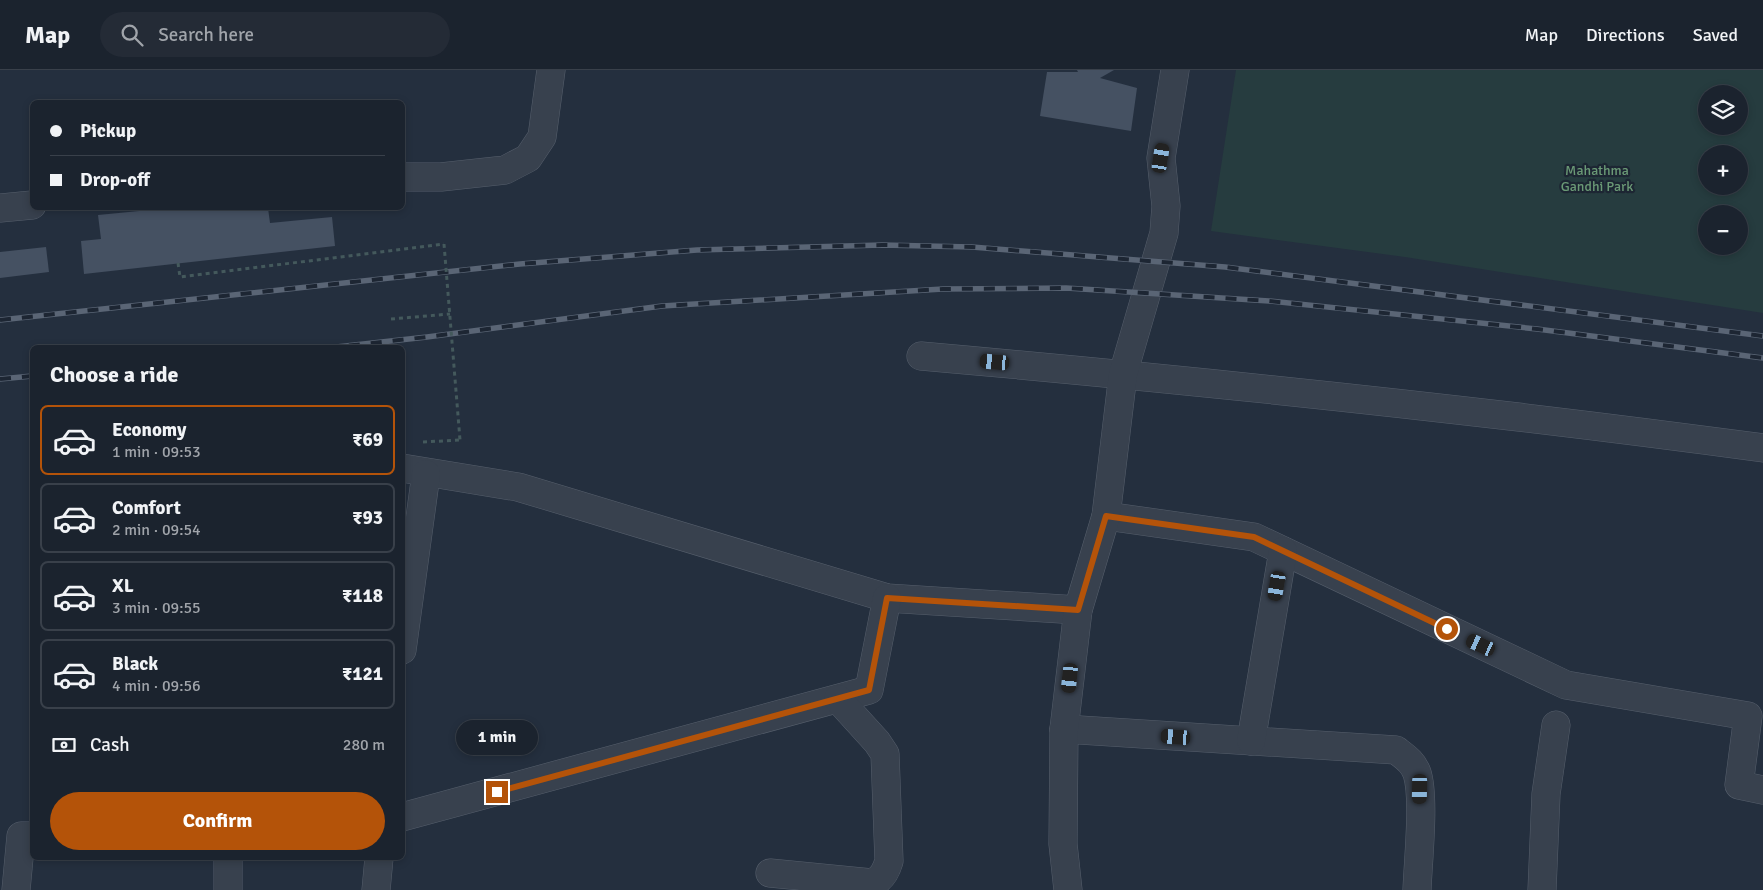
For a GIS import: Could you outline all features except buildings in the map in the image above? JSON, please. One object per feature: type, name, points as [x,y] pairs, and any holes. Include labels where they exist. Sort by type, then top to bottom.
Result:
[{"type":"street","points":[[405,178],[441,177],[505,170],[528,158],[542,138],[551,70]]},
{"type":"street","points":[[1068,890],[1063,844],[1064,730],[1078,610],[1106,516],[1123,374],[1164,233],[1166,206],[1161,158],[1175,70]]},
{"type":"street","points":[[0,208],[30,205]]},
{"type":"street","points":[[921,356],[1123,374],[1613,428],[1763,448]]},
{"type":"street","points":[[405,605],[414,471],[518,486],[887,598],[1078,610]]},
{"type":"street","points":[[1106,516],[1254,537],[1566,685],[1748,716],[1739,786],[1763,790]]},
{"type":"street","points":[[1251,741],[1282,551]]},
{"type":"street","points":[[405,817],[869,690],[887,598]]},
{"type":"street","points":[[770,873],[872,883],[879,880],[886,869],[889,861],[884,754],[877,742],[838,698]]},
{"type":"street","points":[[1542,890],[1546,794],[1556,725]]},
{"type":"street","points":[[1064,730],[1396,750],[1410,760],[1416,772],[1420,789],[1417,890]]},
{"type":"street","points":[[16,890],[21,836],[30,836]]},
{"type":"street","points":[[228,860],[228,890]]},
{"type":"street","points":[[376,890],[379,860]]},
{"type":"path","points":[[178,263],[180,277],[444,244],[460,440],[422,442]]},
{"type":"path","points":[[391,319],[450,314]]},
{"type":"green space","name":"Mahathma Gandhi Park","points":[[1236,70],[1763,70],[1763,313],[1405,257],[1211,231]]},
{"type":"railway","points":[[0,320],[520,264],[697,250],[882,245],[972,247],[1225,267],[1763,336]]},
{"type":"railway","points":[[354,345],[662,306],[943,289],[1066,288],[1269,301],[1537,329],[1763,358]]},
{"type":"railway","points":[[0,379],[30,376]]},
{"type":"route","points":[[497,792],[869,690],[887,598],[1078,610],[1106,516],[1254,537],[1447,629]]}]
